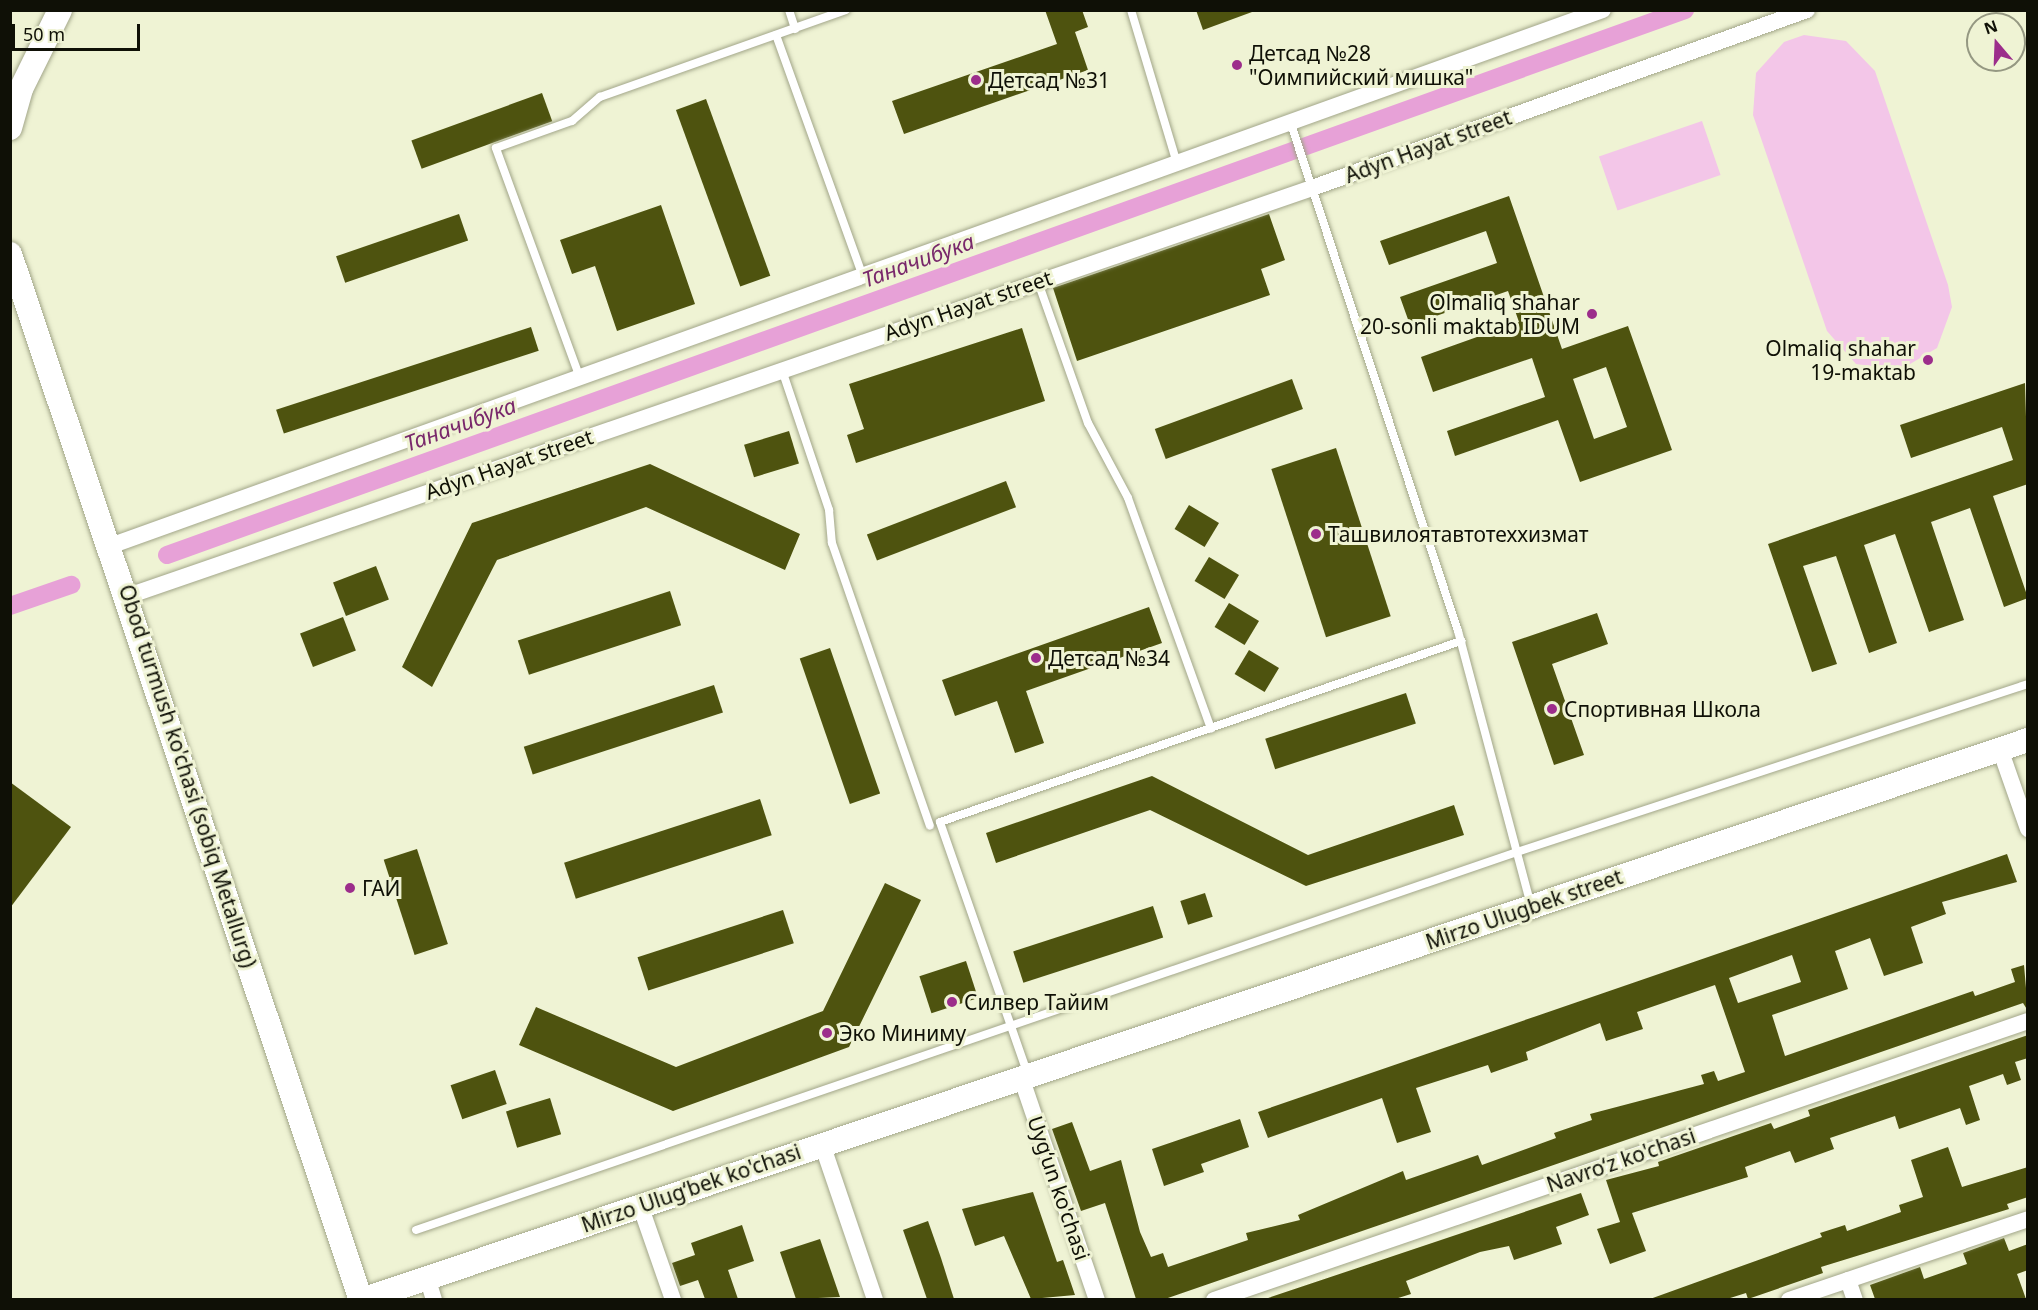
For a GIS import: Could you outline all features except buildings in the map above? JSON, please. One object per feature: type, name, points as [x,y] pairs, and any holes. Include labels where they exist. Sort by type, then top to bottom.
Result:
[{"type":"main road","points":[[10,128],[21,89],[60,10]]},
{"type":"main road","name":"Obod turmush ko'chasi (sobiq Metallurg)","points":[[10,254],[128,596],[361,1299]]},
{"type":"main road","name":"Mirzo Ulugbek street","points":[[1025,1076],[2028,740]]},
{"type":"main road","name":"Mirzo Ulug‘bek ko'chasi","points":[[361,1299],[1025,1076]]},
{"type":"street","points":[[110,546],[1177,163],[1292,126],[1603,10]]},
{"type":"street","name":"Adyn Hayat street","points":[[128,596],[1312,188],[1807,10]]},
{"type":"street","points":[[2000,749],[2028,829]]},
{"type":"street","name":"Navro‘z ko'chasi","points":[[1214,1299],[2028,1021]]},
{"type":"street","name":"Uyg‘un ko'chasi","points":[[1025,1076],[1097,1299]]},
{"type":"street","points":[[822,1144],[875,1299]]},
{"type":"street","points":[[640,1205],[673,1299]]},
{"type":"street","points":[[1789,1299],[2028,1219]]},
{"type":"street","points":[[427,1276],[434,1299]]},
{"type":"street","points":[[1848,1280],[1855,1299]]},
{"type":"lane","points":[[789,10],[795,29]]},
{"type":"lane","points":[[579,378],[496,148],[572,121],[600,97],[846,10]]},
{"type":"lane","points":[[1131,10],[1177,163]]},
{"type":"lane","points":[[776,35],[863,276]]},
{"type":"lane","points":[[1292,126],[1461,642],[1514,853],[1531,907]]},
{"type":"lane","points":[[1038,281],[1088,423],[1128,498],[1211,729]]},
{"type":"lane","points":[[782,370],[829,510],[832,543],[930,826]]},
{"type":"lane","points":[[1025,1076],[940,822],[1461,642]]},
{"type":"lane","points":[[416,1230],[1514,853],[2028,684]]},
{"type":"shaded area","points":[[1804,35],[1846,41],[1875,71],[1948,285],[1952,307],[1937,348],[1900,370],[1856,364],[1827,331],[1753,115],[1756,73],[1784,42]]},
{"type":"shaded area","points":[[1702,121],[1721,175],[1617,210],[1599,156]]},
{"type":"waterway","name":"Таначибука","points":[[167,555],[1685,10]]},
{"type":"waterway","name":"Таначибука","points":[[10,606],[71,585]]},
{"type":"place","name":"Детсад №28 \"Оимпийский мишка\"","points":[[1237,65]]},
{"type":"place","name":"Детсад №31","points":[[976,80]]},
{"type":"place","name":"Olmaliq shahar 20-sonli maktab IDUM","points":[[1592,314]]},
{"type":"place","name":"Olmaliq shahar 19-maktab","points":[[1928,360]]},
{"type":"place","name":"Ташвилоятавтотеххизмат","points":[[1316,534]]},
{"type":"place","name":"Детсад №34","points":[[1036,658]]},
{"type":"place","name":"Спортивная Школа","points":[[1552,709]]},
{"type":"place","name":"ГАИ","points":[[350,888]]},
{"type":"place","name":"Силвер Тайим","points":[[952,1002]]},
{"type":"place","name":"Эко Миниму","points":[[827,1033]]}]
